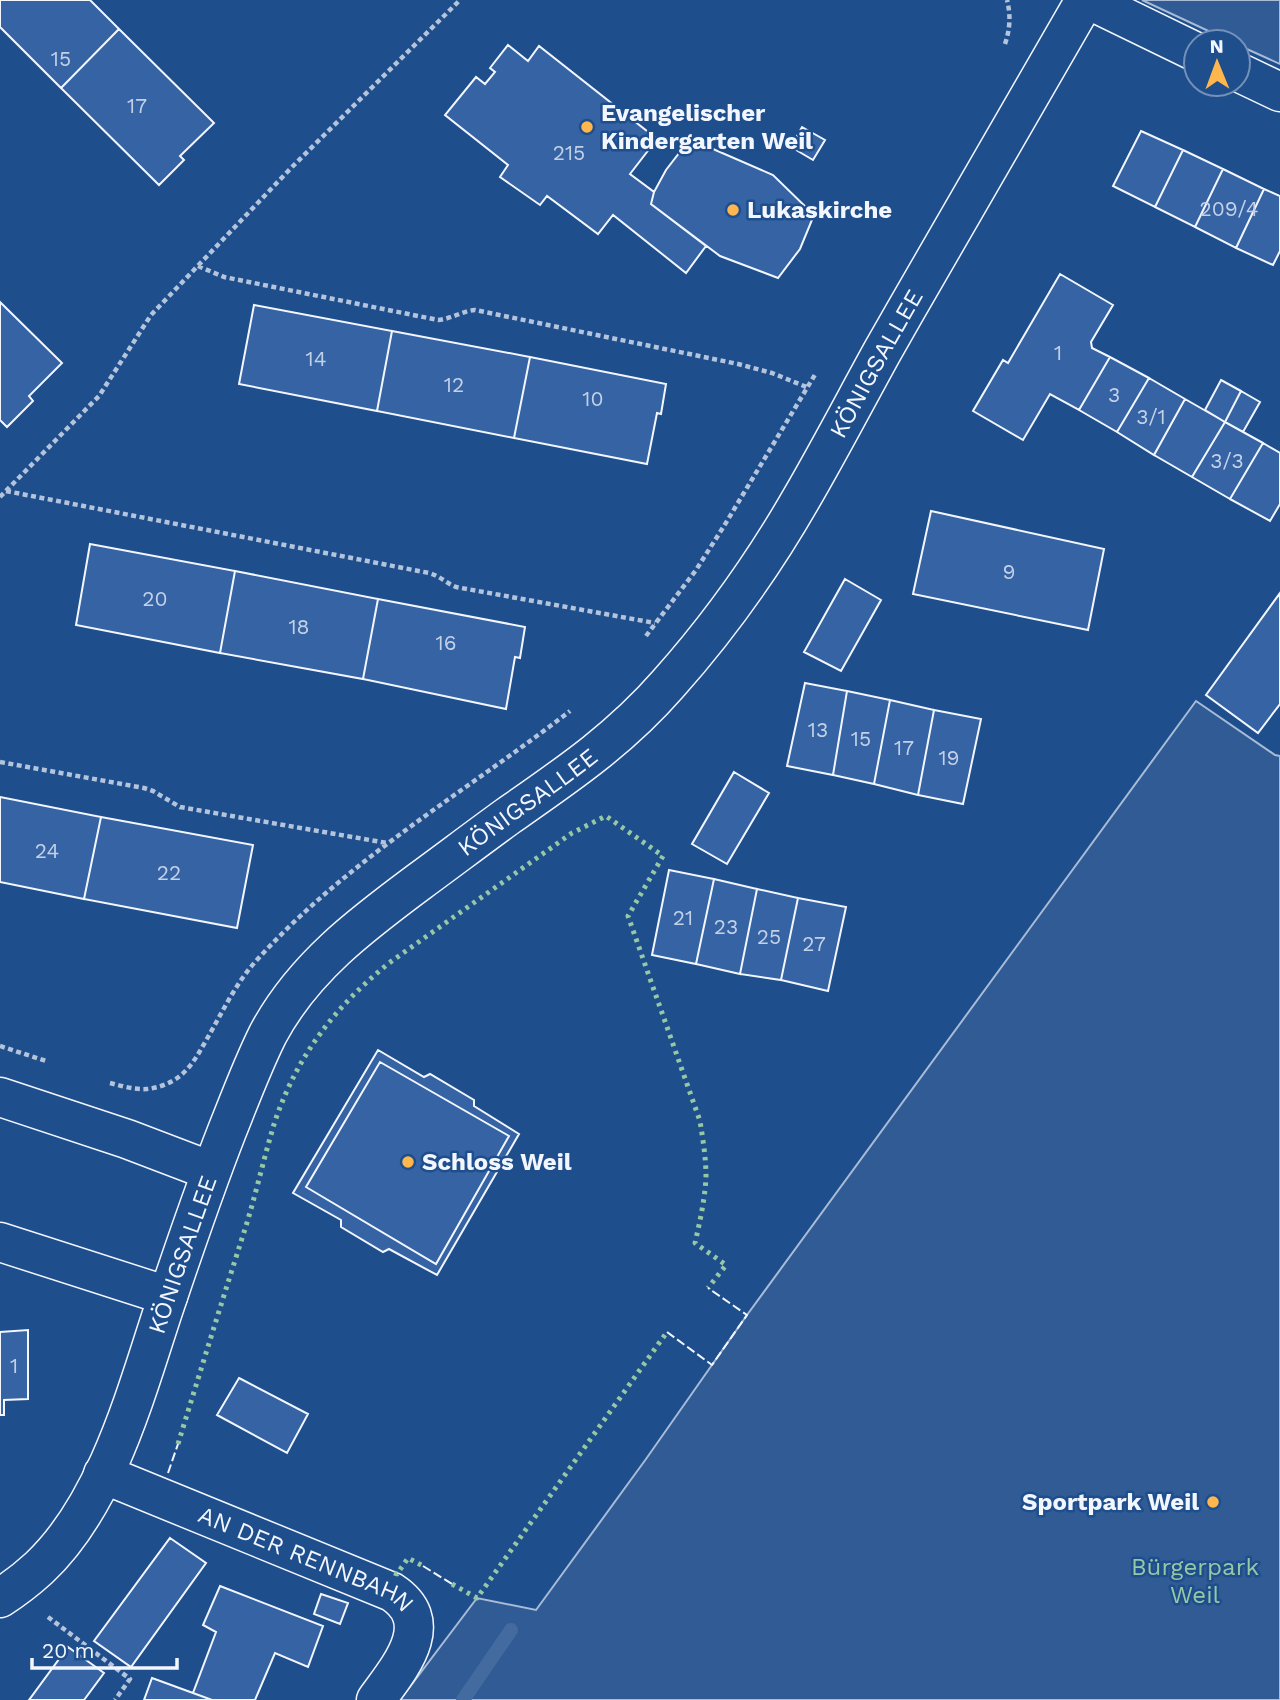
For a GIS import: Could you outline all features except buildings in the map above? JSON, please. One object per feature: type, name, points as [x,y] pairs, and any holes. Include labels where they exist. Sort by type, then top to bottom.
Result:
[{"type":"street","points":[[1087,0],[1182,45]]},
{"type":"street","name":"KÖNIGSALLEE","points":[[8,1593],[42,1566],[64,1539],[83,1513],[103,1474],[134,1398],[211,1171],[267,1037],[295,992],[337,946],[379,911],[583,764],[613,739],[669,683],[710,633],[772,546],[799,501],[1087,0]]},
{"type":"street","points":[[1252,79],[1280,92]]},
{"type":"street","points":[[0,1097],[127,1139],[211,1171]]},
{"type":"street","points":[[0,1242],[168,1296]]},
{"type":"street","name":"AN DER RENNBAHN","points":[[103,1474],[392,1592],[403,1599],[414,1619],[412,1640],[400,1668],[376,1700]]},
{"type":"path","points":[[0,497],[99,396],[151,314],[292,167],[460,0]]},
{"type":"path","points":[[1002,51],[1010,24],[1007,0]]},
{"type":"path","points":[[198,266],[224,277],[438,320],[475,310],[738,364],[808,387],[849,410]]},
{"type":"path","points":[[639,645],[696,570],[821,363]]},
{"type":"path","points":[[6,491],[429,573],[438,575],[456,587],[710,633]]},
{"type":"path","points":[[106,1081],[145,1090],[179,1077],[196,1059],[239,983],[253,964],[313,903],[387,843],[577,705]]},
{"type":"path","points":[[0,762],[144,788],[180,807],[387,843]]},
{"type":"path","points":[[0,1046],[47,1062]]},
{"type":"path","points":[[8,1593],[50,1618],[130,1679],[115,1700]]},
{"type":"green space","points":[[1142,0],[1280,0],[1280,64],[1252,51],[1252,28],[1202,28]]},
{"type":"green space","name":"Bürgerpark Weil","points":[[1196,701],[1280,756],[1280,1700],[400,1700],[477,1598],[536,1610],[747,1315]]},
{"type":"waterway","points":[[463,1700],[511,1630]]},
{"type":"hedge","points":[[178,1444],[249,1216],[275,1121],[295,1074],[320,1033],[352,997],[389,963],[572,833],[606,816],[663,856],[628,916],[700,1121],[706,1177],[695,1243],[726,1265],[708,1288]]},
{"type":"hedge","points":[[452,1584],[477,1598],[667,1332]]},
{"type":"hedge","points":[[394,1573],[397,1574],[408,1558],[423,1566]]},
{"type":"fence","points":[[667,1332],[712,1365],[747,1315],[708,1288]]},
{"type":"fence","points":[[168,1473],[178,1444]]},
{"type":"fence","points":[[423,1566],[452,1584]]},
{"type":"place","name":"Evangelischer Kindergarten Weil","points":[[587,127]]},
{"type":"place","name":"Lukaskirche","points":[[733,210]]},
{"type":"place","name":"Schloss Weil","points":[[408,1162]]},
{"type":"place","name":"Sportpark Weil","points":[[1213,1502]]}]
